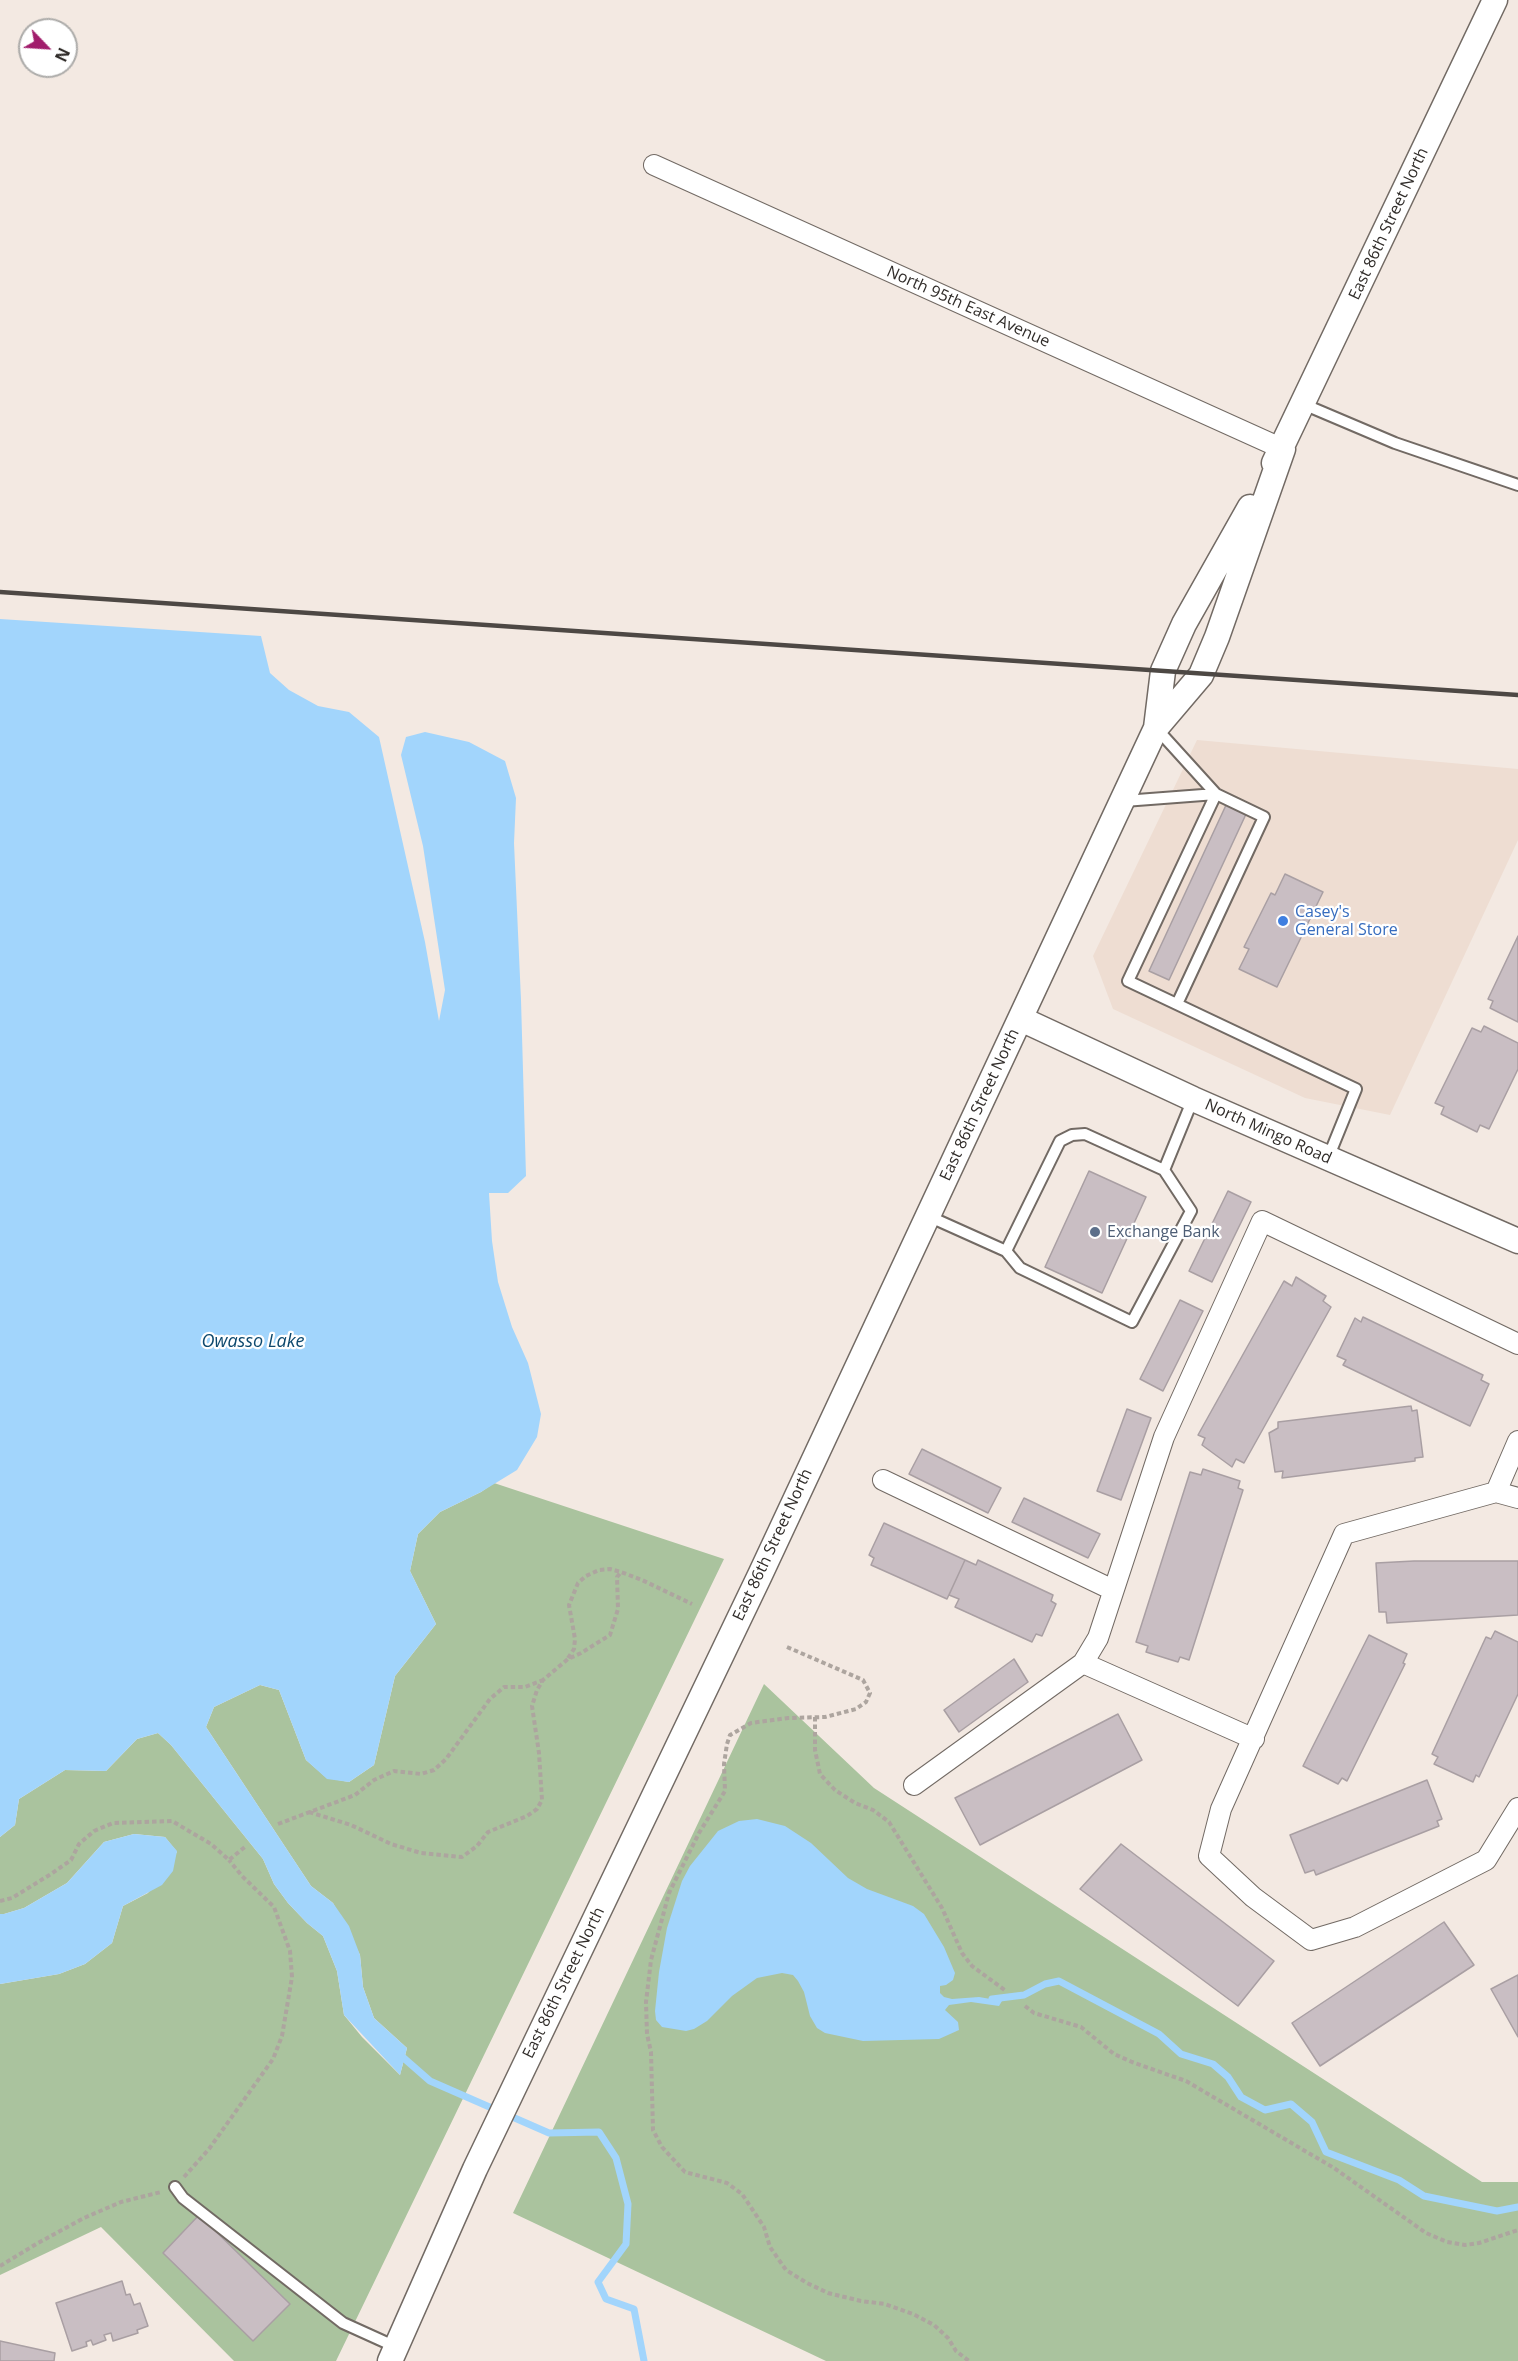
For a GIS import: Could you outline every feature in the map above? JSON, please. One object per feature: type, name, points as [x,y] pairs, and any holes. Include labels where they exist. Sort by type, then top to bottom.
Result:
[{"type":"street","name":"East 86th Street North","points":[[1156,728],[1163,671],[1184,624],[1282,449],[1495,0]]},
{"type":"street","name":"North 95th East Avenue","points":[[654,165],[1282,449]]},
{"type":"street","name":"East 86th Street North","points":[[393,2354],[475,2169],[760,1575],[1156,728],[1201,675],[1217,637],[1282,449]]},
{"type":"street","name":"North Mingo Road","points":[[1021,1019],[1193,1099],[1518,1241]]},
{"type":"street","points":[[914,1785],[1083,1663],[1098,1638],[1164,1437],[1262,1221],[1518,1344]]},
{"type":"street","points":[[1496,1492],[1518,1441]]},
{"type":"street","points":[[883,1480],[1113,1590]]},
{"type":"street","points":[[1518,1498],[1496,1492],[1344,1534],[1221,1809],[1209,1856],[1253,1897],[1311,1940],[1355,1928],[1486,1860],[1518,1808]]},
{"type":"street","points":[[1083,1663],[1254,1739]]},
{"type":"lane","points":[[1303,404],[1395,443],[1518,485]]},
{"type":"lane","points":[[1156,728],[1216,794],[1264,817],[1177,1004]]},
{"type":"lane","points":[[1122,801],[1216,794]]},
{"type":"lane","points":[[1216,794],[1128,981],[1356,1089],[1328,1158]]},
{"type":"lane","points":[[1164,1170],[1193,1099]]},
{"type":"lane","points":[[928,1216],[1006,1251],[1020,1268],[1132,1322],[1191,1211],[1164,1170],[1096,1137],[1085,1134],[1066,1138],[1060,1141],[1006,1251]]},
{"type":"lane","points":[[175,2187],[183,2198],[343,2323],[393,2354]]},
{"type":"path","points":[[278,1824],[355,1795],[374,1780],[394,1771],[421,1774],[441,1765],[484,1706],[504,1687],[525,1687],[543,1680],[567,1659],[574,1649],[575,1639],[569,1605],[578,1583],[599,1570],[610,1569],[621,1572],[692,1604]]},
{"type":"path","points":[[567,1659],[610,1635],[618,1609],[617,1577],[621,1572]]},
{"type":"path","points":[[787,1647],[863,1680],[870,1693],[866,1702],[856,1709],[815,1717],[751,1723],[730,1735],[724,1764],[725,1791],[699,1833],[669,1893],[651,1960],[646,2002],[647,2034],[651,2052],[653,2130],[662,2147],[685,2172],[726,2183],[742,2194],[764,2227],[770,2247],[786,2270],[828,2292],[861,2301],[885,2304],[913,2314],[934,2325],[948,2338],[956,2351],[969,2361]]},
{"type":"path","points":[[309,1812],[351,1825],[391,1844],[421,1854],[462,1857],[477,1846],[488,1832],[527,1816],[537,1809],[542,1800],[540,1753],[532,1706],[543,1680]]},
{"type":"path","points":[[815,1717],[815,1750],[820,1774],[835,1790],[855,1803],[873,1810],[889,1822],[942,1908],[962,1953],[972,1966],[1006,1990]]},
{"type":"path","points":[[0,1901],[12,1898],[71,1860],[79,1844],[94,1831],[113,1823],[172,1821],[211,1844],[274,1907],[290,1951],[292,1977],[282,2036],[273,2059],[209,2149],[175,2187],[112,2206],[38,2243],[0,2266]]},
{"type":"path","points":[[229,1860],[246,1846]]},
{"type":"path","points":[[1025,2006],[1034,2013],[1081,2027],[1114,2054],[1186,2081],[1334,2168],[1426,2233],[1447,2242],[1465,2245],[1479,2243],[1518,2230]]},
{"type":"shaded area","points":[[1197,740],[1518,769],[1518,840],[1390,1115],[1305,1098],[1113,1009],[1093,956]]},
{"type":"green space","points":[[494,1483],[724,1559],[336,2361],[234,2361],[101,2227],[0,2275],[0,1984],[59,1974],[85,1964],[112,1943],[123,1906],[148,1893],[177,1852],[165,1837],[134,1834],[104,1842],[67,1883],[24,1908],[0,1914],[0,1837],[15,1825],[19,1799],[65,1770],[106,1771],[137,1739],[158,1733],[171,1745],[263,1859],[274,1884],[288,1903],[323,1936],[337,1971],[344,2015],[362,2037],[400,2075],[407,2048],[374,2018],[363,1987],[360,1955],[333,1903],[311,1886],[206,1727],[214,1707],[260,1685],[279,1690],[306,1760],[327,1778],[349,1782],[374,1765],[395,1676],[436,1624],[410,1571],[418,1534],[440,1512]]},
{"type":"green space","points":[[764,1684],[874,1788],[1482,2182],[1518,2182],[1518,2361],[826,2361],[513,2213]]},
{"type":"water","name":"Owasso Lake","points":[[0,619],[261,636],[270,673],[289,690],[318,706],[349,712],[379,737],[425,942],[439,1021],[445,990],[423,846],[401,755],[406,737],[425,732],[469,742],[505,761],[516,798],[514,843],[526,1176],[508,1193],[489,1193],[492,1241],[498,1282],[512,1327],[528,1363],[541,1414],[537,1437],[517,1470],[481,1492],[440,1512],[418,1534],[410,1571],[436,1624],[395,1676],[374,1765],[349,1782],[327,1779],[306,1760],[279,1690],[260,1685],[214,1707],[206,1727],[311,1886],[333,1903],[349,1926],[360,1955],[363,1987],[374,2018],[407,2048],[400,2075],[344,2015],[337,1971],[323,1936],[288,1903],[274,1884],[263,1859],[171,1745],[158,1733],[137,1739],[106,1771],[65,1770],[19,1799],[15,1825],[0,1837]]},
{"type":"water","points":[[757,1819],[785,1826],[811,1843],[848,1878],[867,1889],[913,1906],[924,1914],[944,1947],[955,1973],[953,1980],[940,1986],[940,1993],[952,1999],[979,1997],[1002,2001],[999,2006],[971,2002],[949,2005],[945,2010],[958,2022],[959,2030],[939,2039],[863,2041],[825,2033],[817,2028],[810,2016],[804,1992],[798,1981],[793,1975],[782,1973],[757,1978],[732,1996],[707,2021],[694,2029],[686,2031],[662,2027],[656,2020],[655,2011],[659,1972],[667,1928],[682,1881],[690,1866],[718,1831],[739,1821]]},
{"type":"water","points":[[134,1834],[165,1837],[177,1851],[173,1871],[162,1885],[123,1906],[112,1943],[85,1964],[59,1974],[0,1984],[0,1914],[24,1908],[67,1883],[104,1842]]},
{"type":"building","points":[[1227,803],[1247,812],[1169,980],[1149,971]]},
{"type":"building","name":"Casey's General Store","points":[[1285,874],[1323,892],[1277,987],[1239,969],[1249,949],[1244,947],[1271,893],[1275,895]]},
{"type":"building","points":[[1518,936],[1518,1022],[1490,1008],[1493,1001],[1488,999]]},
{"type":"building","points":[[1484,1026],[1518,1043],[1518,1069],[1489,1129],[1480,1125],[1477,1132],[1441,1114],[1444,1107],[1435,1103],[1472,1028],[1481,1032]]},
{"type":"building","name":"Exchange Bank","points":[[1089,1171],[1146,1197],[1102,1293],[1045,1267]]},
{"type":"building","points":[[1228,1191],[1251,1202],[1212,1282],[1189,1271]]},
{"type":"building","points":[[1296,1277],[1326,1296],[1323,1301],[1331,1307],[1244,1463],[1236,1459],[1232,1467],[1202,1445],[1205,1438],[1198,1435],[1284,1281],[1292,1286]]},
{"type":"building","points":[[1180,1300],[1203,1311],[1163,1391],[1140,1379]]},
{"type":"building","points":[[1363,1317],[1483,1375],[1481,1380],[1489,1384],[1470,1426],[1343,1365],[1346,1360],[1337,1356],[1355,1318],[1361,1322]]},
{"type":"building","points":[[1411,1406],[1412,1411],[1417,1410],[1423,1457],[1415,1458],[1415,1461],[1282,1478],[1283,1471],[1275,1472],[1269,1433],[1278,1428],[1278,1422]]},
{"type":"building","points":[[1127,1409],[1151,1418],[1121,1500],[1097,1491]]},
{"type":"building","points":[[922,1449],[1001,1488],[988,1513],[909,1474]]},
{"type":"building","points":[[1203,1469],[1240,1481],[1238,1488],[1243,1490],[1189,1660],[1180,1657],[1178,1662],[1146,1652],[1148,1646],[1136,1642],[1190,1472],[1201,1475]]},
{"type":"building","points":[[1024,1498],[1100,1534],[1088,1558],[1012,1522]]},
{"type":"building","points":[[884,1523],[965,1560],[947,1599],[871,1565],[874,1558],[869,1555]]},
{"type":"building","points":[[965,1560],[976,1565],[978,1560],[1053,1595],[1051,1601],[1056,1604],[1042,1636],[1036,1634],[1032,1642],[955,1607],[959,1599],[949,1595]]},
{"type":"building","points":[[1518,1561],[1518,1615],[1387,1623],[1386,1612],[1379,1612],[1376,1563]]},
{"type":"building","points":[[1495,1631],[1518,1642],[1518,1694],[1479,1777],[1476,1775],[1473,1782],[1434,1764],[1438,1757],[1432,1754],[1486,1637],[1491,1639]]},
{"type":"building","points":[[1369,1635],[1407,1654],[1403,1663],[1405,1664],[1347,1781],[1342,1778],[1338,1784],[1303,1766]]},
{"type":"building","points":[[1014,1659],[1028,1682],[959,1732],[944,1710]]},
{"type":"building","points":[[1118,1714],[1142,1760],[980,1845],[955,1798]]},
{"type":"building","points":[[1427,1780],[1442,1819],[1437,1821],[1439,1826],[1316,1875],[1314,1870],[1305,1873],[1290,1835]]},
{"type":"building","points":[[1121,1844],[1274,1961],[1238,2006],[1080,1889]]},
{"type":"building","points":[[1444,1922],[1474,1965],[1320,2066],[1292,2023]]},
{"type":"building","points":[[1518,1975],[1518,2037],[1491,1989]]},
{"type":"building","points":[[199,2215],[290,2304],[253,2341],[163,2253]]},
{"type":"building","points":[[122,2281],[126,2295],[130,2294],[134,2305],[140,2303],[148,2326],[137,2330],[138,2333],[113,2341],[111,2333],[104,2335],[106,2340],[93,2345],[91,2340],[86,2342],[87,2346],[72,2351],[56,2303]]},
{"type":"building","points":[[0,2341],[55,2353],[54,2361],[0,2361]]},
{"type":"waterway","points":[[992,1999],[1024,1995],[1045,1984],[1059,1981],[1159,2034],[1181,2054],[1213,2064],[1228,2077],[1241,2097],[1265,2110],[1291,2104],[1312,2122],[1326,2152],[1399,2180],[1424,2196],[1497,2211],[1518,2207]]},
{"type":"waterway","points":[[398,2053],[430,2081],[549,2133],[599,2132],[616,2158],[628,2204],[626,2244],[598,2282],[606,2299],[634,2309],[644,2361]]},
{"type":"railway","points":[[0,592],[1518,695]]},
{"type":"place","name":"Casey's General Store","points":[[1283,921]]},
{"type":"place","name":"Exchange Bank","points":[[1095,1232]]}]
